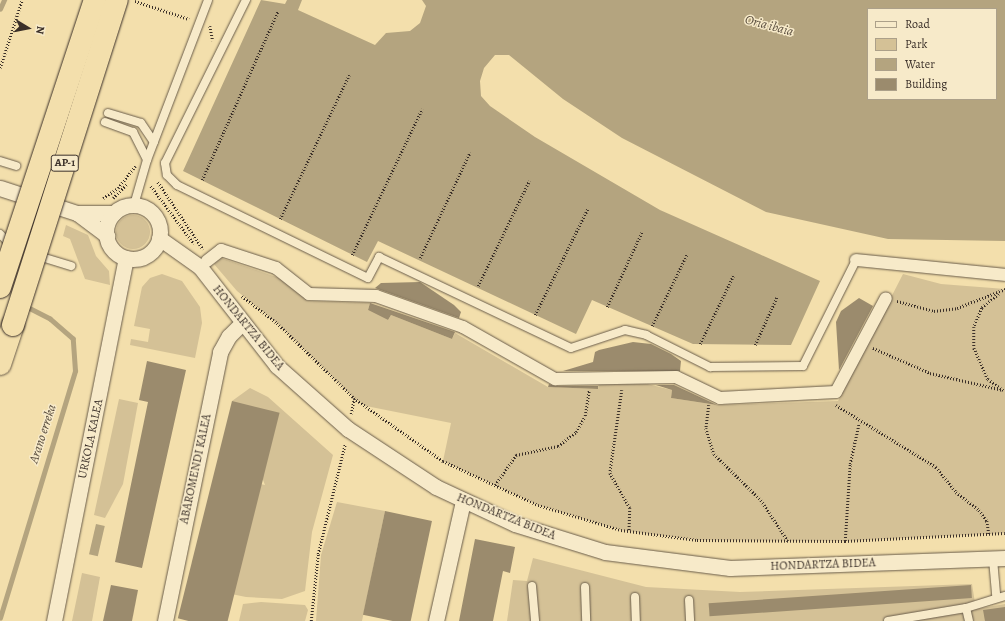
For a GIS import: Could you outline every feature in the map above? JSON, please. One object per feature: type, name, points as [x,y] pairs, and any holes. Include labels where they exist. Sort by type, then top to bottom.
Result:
[{"type":"highway","name":"AP-1","points":[[0,287],[95,0]]},
{"type":"highway","name":"AP-1","points":[[0,364],[117,0]]},
{"type":"street","points":[[0,188],[77,213],[106,236],[113,249],[126,258],[146,255],[156,243],[155,216],[134,205],[111,207],[77,213]]},
{"type":"street","points":[[106,236],[111,207]]},
{"type":"street","name":"HONDARTZA BIDEA","points":[[156,243],[174,248],[200,267],[242,323],[277,366],[348,429],[390,459],[463,501],[559,539],[605,552],[673,563],[772,568],[999,559]]},
{"type":"street","points":[[209,259],[221,250],[276,268],[316,296],[376,296],[463,327],[555,379],[676,377],[720,398],[836,392],[886,298]]},
{"type":"street","name":"URKOLA KALEA","points":[[54,621],[126,258]]},
{"type":"street","points":[[856,260],[1005,275]]},
{"type":"street","name":"ABAROMENDI KALEA","points":[[165,621],[220,352],[229,336],[242,323]]},
{"type":"street","points":[[436,621],[463,501]]},
{"type":"lane","points":[[134,205],[145,164],[208,0]]},
{"type":"lane","points":[[246,0],[165,163],[167,175],[177,185],[368,278],[380,257],[571,348],[625,330],[646,335],[710,367],[803,366],[856,260]]},
{"type":"lane","points":[[108,113],[141,123],[154,142]]},
{"type":"lane","points":[[106,122],[132,132],[141,144],[145,164]]},
{"type":"lane","points":[[0,161],[16,166]]},
{"type":"lane","points":[[0,234],[8,244],[22,252],[71,266]]},
{"type":"lane","points":[[996,597],[999,559]]},
{"type":"lane","points":[[532,586],[535,621]]},
{"type":"lane","points":[[585,587],[586,621]]},
{"type":"lane","points":[[888,621],[922,618],[966,608],[996,597],[1005,596]]},
{"type":"lane","points":[[635,597],[636,621]]},
{"type":"lane","points":[[689,600],[690,621]]},
{"type":"lane","points":[[966,608],[969,621]]},
{"type":"path","points":[[0,68],[22,0]]},
{"type":"path","points":[[133,0],[191,20]]},
{"type":"path","points":[[202,180],[278,11]]},
{"type":"path","points":[[280,219],[349,74]]},
{"type":"path","points":[[352,255],[422,109]]},
{"type":"path","points":[[420,258],[470,152]]},
{"type":"path","points":[[98,201],[118,188],[129,168],[145,164],[153,172],[196,242],[209,259]]},
{"type":"path","points":[[111,207],[135,170]]},
{"type":"path","points":[[478,286],[529,181]]},
{"type":"path","points":[[535,314],[588,208]]},
{"type":"path","points":[[607,307],[642,232]]},
{"type":"path","points":[[652,326],[687,254]]},
{"type":"path","points":[[700,344],[733,276]]},
{"type":"path","points":[[1004,390],[988,379],[974,348],[974,327],[982,308],[1005,289]]},
{"type":"path","points":[[237,291],[277,323],[354,398],[443,461],[538,504],[629,531],[697,540],[845,541],[1005,533]]},
{"type":"path","points":[[886,298],[934,311],[1001,293]]},
{"type":"path","points":[[754,344],[776,297]]},
{"type":"path","points":[[862,342],[930,373],[1004,390]]},
{"type":"path","points":[[624,377],[610,473],[630,508],[629,531]]},
{"type":"path","points":[[495,485],[516,455],[558,446],[576,432],[585,416],[591,378]]},
{"type":"path","points":[[710,393],[706,428],[714,454],[761,500],[788,541]]},
{"type":"path","points":[[819,393],[859,423],[936,467],[956,492],[979,510],[987,521],[989,534]]},
{"type":"path","points":[[311,621],[318,554],[354,398]]},
{"type":"path","points":[[845,541],[850,464],[859,423]]},
{"type":"green space","points":[[133,215],[145,220],[150,232],[145,244],[133,249],[121,244],[116,232],[121,220]]},
{"type":"green space","points":[[66,225],[88,235],[96,256],[109,271],[110,285],[85,279],[70,239],[63,236]]},
{"type":"green space","points":[[221,258],[282,279],[308,301],[370,303],[368,310],[388,320],[391,315],[452,339],[455,333],[548,387],[598,389],[599,381],[635,381],[672,390],[671,398],[717,405],[838,401],[903,274],[941,284],[1005,289],[1005,533],[845,541],[697,540],[621,530],[538,505],[443,461],[451,423],[366,406],[354,398],[277,323],[237,291],[214,264]]},
{"type":"green space","points":[[162,274],[182,281],[200,307],[202,323],[195,358],[130,345],[131,339],[148,342],[150,329],[134,326],[142,287],[150,278]]},
{"type":"green space","points":[[250,388],[268,397],[333,455],[312,532],[305,591],[282,599],[246,597],[197,587],[216,475],[265,485],[232,401]]},
{"type":"green space","points":[[119,399],[138,403],[123,484],[105,518],[94,515]]},
{"type":"green space","points":[[337,502],[385,511],[362,621],[316,621],[321,555]]},
{"type":"green space","points":[[533,558],[646,587],[740,592],[972,584],[976,609],[1005,604],[1005,621],[507,621],[513,580],[527,581]]},
{"type":"green space","points":[[82,573],[100,577],[92,621],[72,621]]},
{"type":"green space","points":[[261,602],[305,605],[308,610],[305,621],[239,621],[243,604]]},
{"type":"water","name":"Oria ibaia","points":[[261,0],[285,4],[287,0],[302,0],[298,10],[375,45],[386,33],[410,31],[420,23],[426,6],[422,0],[1005,0],[1005,241],[888,239],[766,212],[622,138],[563,99],[509,55],[495,55],[484,68],[480,81],[481,96],[490,106],[535,137],[660,210],[820,281],[791,345],[693,344],[592,300],[576,334],[378,241],[367,262],[183,171]]},
{"type":"water","points":[[96,524],[105,526],[98,556],[89,554]]},
{"type":"building","points":[[420,282],[454,305],[461,312],[459,318],[375,288],[381,283]]},
{"type":"building","points":[[859,298],[873,306],[839,370],[836,322],[841,311]]},
{"type":"building","points":[[370,303],[455,332],[452,339],[391,315],[388,320],[368,310]]},
{"type":"building","points":[[633,342],[651,344],[671,354],[681,361],[680,371],[563,371],[593,362],[595,352],[599,350]]},
{"type":"building","points":[[147,361],[186,370],[142,568],[115,562],[148,402],[139,400]]},
{"type":"building","points":[[549,384],[555,386],[598,386],[598,389],[548,387]]},
{"type":"building","points":[[656,385],[674,385],[717,405],[671,398],[672,390]]},
{"type":"building","points":[[232,401],[280,413],[228,621],[188,621],[178,618]]},
{"type":"building","points":[[385,511],[432,521],[411,621],[393,621],[363,615]]},
{"type":"building","points":[[475,539],[515,547],[510,573],[503,571],[493,621],[459,621]]},
{"type":"building","points":[[111,585],[138,590],[132,621],[103,621]]},
{"type":"building","points":[[971,585],[972,598],[710,616],[709,603]]},
{"type":"building","points":[[1005,607],[1005,621],[985,621],[983,610]]},
{"type":"waterway","name":"Arano erreka","points":[[0,9],[4,0]]},
{"type":"waterway","name":"Arano erreka","points":[[0,618],[75,371],[73,339],[50,319],[26,307]]}]
